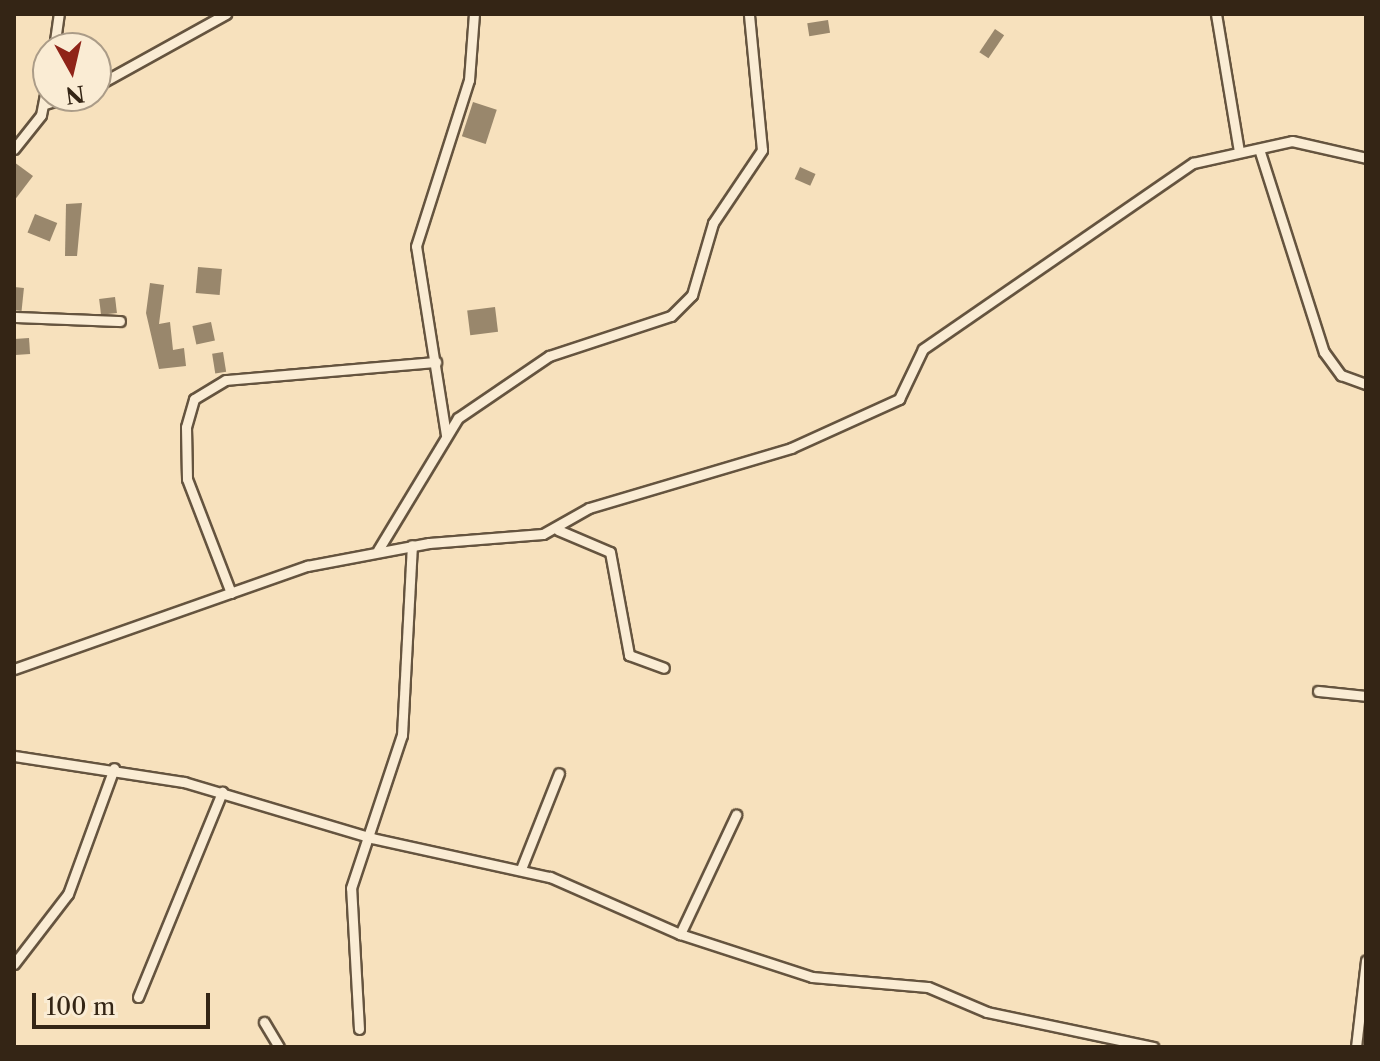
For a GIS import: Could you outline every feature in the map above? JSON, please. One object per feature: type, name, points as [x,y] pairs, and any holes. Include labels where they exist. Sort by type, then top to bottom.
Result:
[{"type":"street","points":[[112,77],[226,14]]},
{"type":"street","points":[[446,435],[416,246],[469,80],[474,14]]},
{"type":"street","points":[[378,550],[446,435],[471,408],[549,356],[671,316],[692,295],[713,223],[762,150],[749,14]]},
{"type":"street","points":[[1216,14],[1239,151]]},
{"type":"street","points":[[14,149],[39,112]]},
{"type":"street","points":[[558,530],[589,508],[791,448],[899,399],[923,349],[1193,163],[1239,151],[1260,152],[1306,141],[1366,158]]},
{"type":"street","points":[[1260,152],[1324,352],[1341,375],[1366,384]]},
{"type":"street","points":[[14,317],[120,321]]},
{"type":"street","points":[[231,593],[187,479],[186,427],[194,399],[226,380],[436,362]]},
{"type":"street","points":[[14,669],[231,593],[378,550],[558,530],[610,552],[629,655],[664,668]]},
{"type":"street","points":[[359,1029],[349,913],[372,838],[407,697],[412,545]]},
{"type":"street","points":[[1318,691],[1366,696]]},
{"type":"street","points":[[14,756],[114,768],[222,792],[372,838],[521,869],[680,934],[812,977],[928,987],[987,1012],[1153,1047]]},
{"type":"street","points":[[14,964],[68,894],[114,768]]},
{"type":"street","points":[[521,869],[559,773]]},
{"type":"street","points":[[138,997],[222,792]]},
{"type":"street","points":[[680,934],[736,815]]},
{"type":"street","points":[[1356,1047],[1366,961]]},
{"type":"street","points":[[264,1022],[279,1047]]},
{"type":"building","points":[[828,20],[830,33],[809,36],[807,23]]},
{"type":"building","points":[[995,29],[1004,35],[988,58],[979,52]]},
{"type":"building","points":[[473,102],[497,110],[486,144],[462,136]]},
{"type":"building","points":[[14,162],[33,176],[14,201]]},
{"type":"building","points":[[800,167],[816,174],[810,186],[795,179]]},
{"type":"building","points":[[82,203],[77,256],[65,256],[66,204]]},
{"type":"building","points":[[35,214],[57,223],[50,242],[28,233]]},
{"type":"building","points":[[198,267],[222,269],[220,295],[196,293]]},
{"type":"building","points":[[150,283],[164,285],[159,324],[170,322],[173,350],[184,348],[186,366],[159,369],[146,313]]},
{"type":"building","points":[[14,287],[24,288],[22,311],[14,310]]},
{"type":"building","points":[[115,297],[117,313],[101,315],[99,299]]},
{"type":"building","points":[[495,307],[498,332],[470,335],[467,310]]},
{"type":"building","points":[[211,322],[215,341],[196,345],[192,326]]},
{"type":"building","points":[[29,338],[30,354],[15,355],[14,339]]},
{"type":"building","points":[[223,352],[226,372],[215,373],[212,354]]}]
